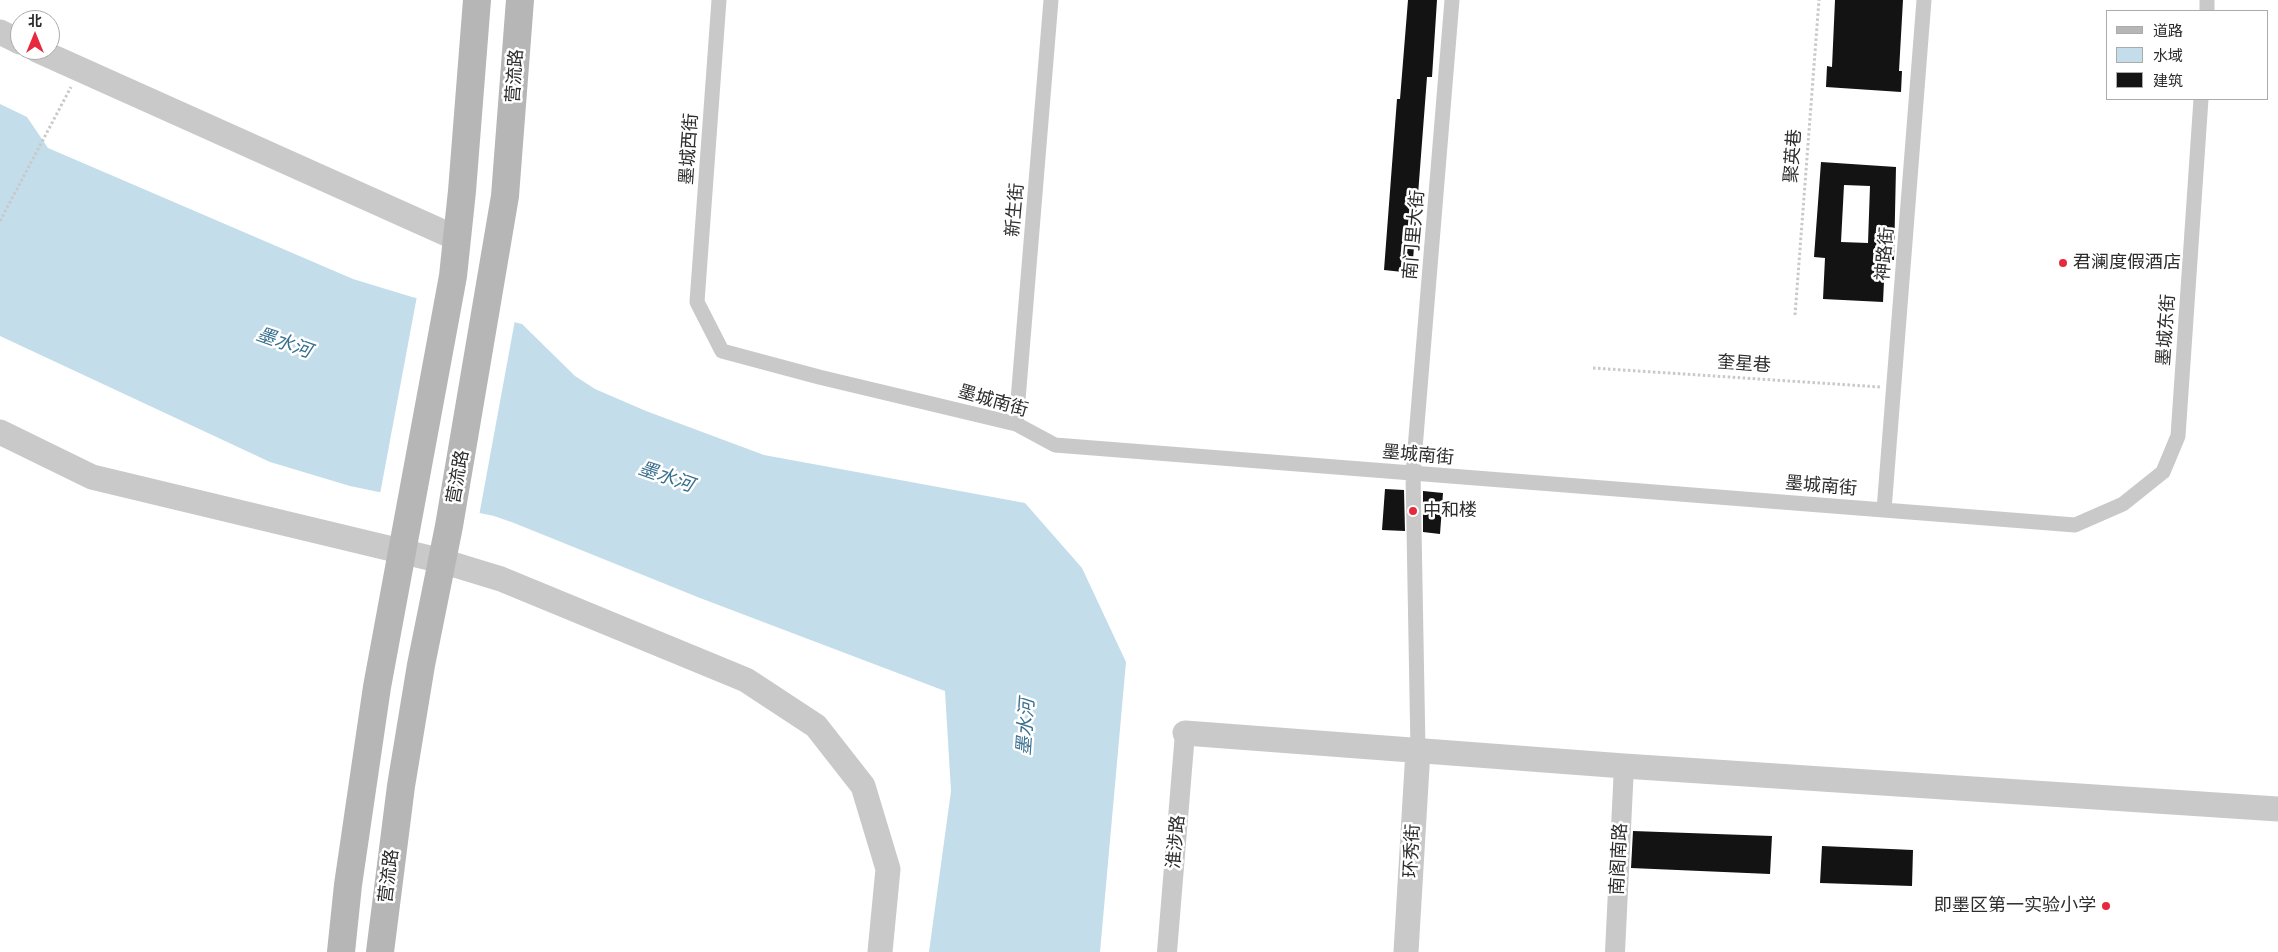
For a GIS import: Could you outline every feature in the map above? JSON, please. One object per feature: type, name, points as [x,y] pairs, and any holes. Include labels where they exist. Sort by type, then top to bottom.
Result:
[{"type":"main road","points":[[341,952],[348,885],[377,687],[453,276],[477,0]]},
{"type":"main road","name":"营流路","points":[[380,952],[400,786],[449,526],[505,196],[520,0]]},
{"type":"street","name":"墨城西街","points":[[697,302],[719,0]]},
{"type":"street","name":"新生街","points":[[1016,424],[1051,0]]},
{"type":"street","name":"南门里大街","points":[[1418,750],[1413,473],[1452,0]]},
{"type":"street","name":"神路街","points":[[1884,510],[1924,0]]},
{"type":"street","points":[[58,60],[456,238]]},
{"type":"street","name":"墨城东街","points":[[2163,472],[2178,436],[2201,100]]},
{"type":"street","name":"墨城南街","points":[[697,302],[722,351],[819,377],[1016,424],[1055,445],[2075,525],[2123,504],[2163,472]]},
{"type":"street","points":[[0,432],[92,477],[402,553],[442,561],[501,580],[746,680],[816,726],[863,786],[888,869],[880,952]]},
{"type":"street","points":[[1185,733],[1624,766],[2278,809]]},
{"type":"street","name":"淮涉路","points":[[1167,952],[1185,733]]},
{"type":"street","name":"环秀街","points":[[1406,952],[1418,750]]},
{"type":"street","name":"南阁南路","points":[[1615,952],[1624,766]]},
{"type":"path","name":"聚英巷","points":[[1795,315],[1819,0]]},
{"type":"path","points":[[0,221],[80,70]]},
{"type":"path","name":"奎星巷","points":[[1593,368],[1893,388]]},
{"type":"water","name":"墨水河","points":[[0,104],[27,117],[48,148],[353,279],[412,297],[522,324],[575,376],[595,389],[646,411],[764,455],[1025,503],[1082,568],[1126,662],[1100,952],[929,952],[951,791],[945,691],[700,598],[494,516],[350,486],[270,462],[0,336]]},
{"type":"pier","points":[[417,296],[515,320],[479,516],[380,494]]},
{"type":"building","points":[[1408,0],[1437,0],[1432,77],[1427,77],[1412,273],[1384,270],[1397,99],[1400,99]]},
{"type":"building","points":[[1835,0],[1903,0],[1899,71],[1902,71],[1901,92],[1826,87],[1827,66],[1832,67]]},
{"type":"building","points":[[1821,162],[1896,167],[1894,260],[1885,260],[1883,302],[1823,299],[1825,258],[1814,257]],"holes":[[[1844,185],[1870,186],[1868,243],[1841,242]]]},
{"type":"building","points":[[1385,489],[1404,490],[1405,531],[1382,530]]},
{"type":"building","points":[[1423,491],[1443,493],[1440,534],[1423,532]]},
{"type":"building","points":[[1633,831],[1772,836],[1770,874],[1631,868]]},
{"type":"building","points":[[1822,846],[1913,850],[1912,886],[1820,883]]},
{"type":"place","name":"君澜度假酒店","points":[[2063,263]]},
{"type":"place","name":"中和楼","points":[[1413,511]]},
{"type":"place","name":"即墨区第一实验小学","points":[[2106,906]]}]
